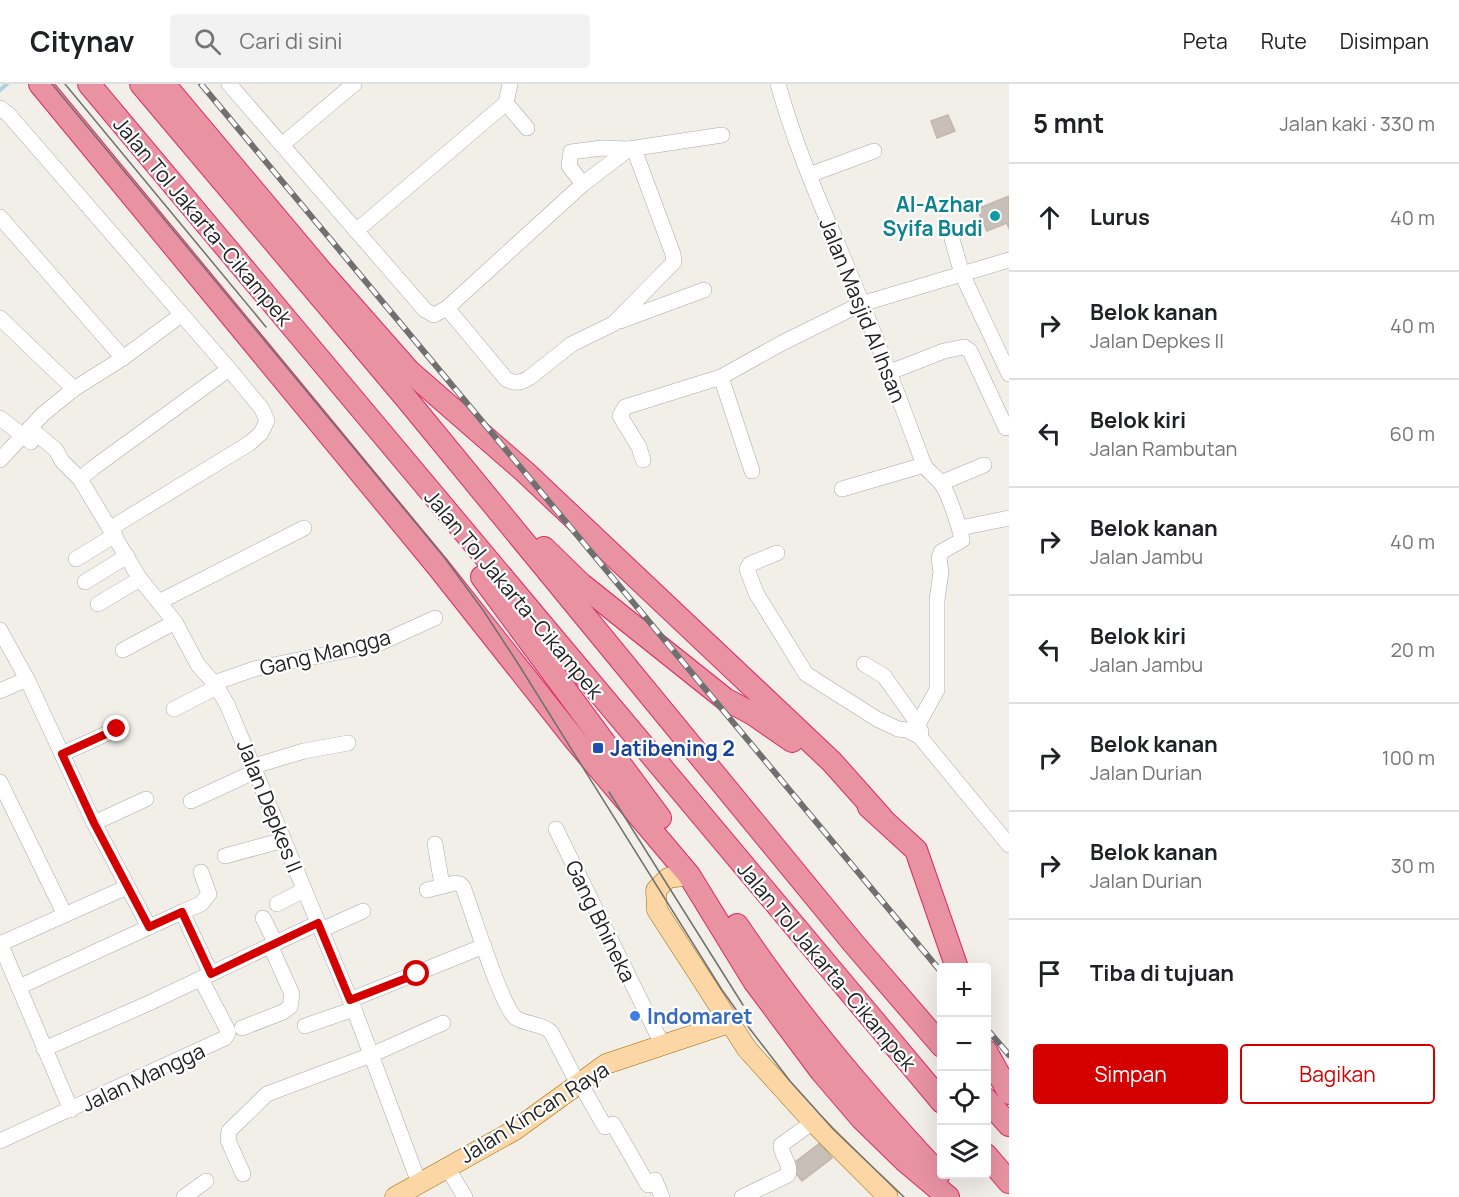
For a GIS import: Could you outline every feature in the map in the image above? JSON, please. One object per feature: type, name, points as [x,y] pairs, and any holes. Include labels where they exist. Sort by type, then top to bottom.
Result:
[{"type":"highway","points":[[40,84],[440,568],[575,740],[689,875],[754,981],[821,1071],[879,1136],[948,1197]]},
{"type":"highway","name":"Jalan Tol Jakarta–Cikampek","points":[[89,84],[937,1096]]},
{"type":"highway","name":"Jalan Tol Jakarta–Cikampek","points":[[141,84],[405,397],[854,944],[937,1040]]},
{"type":"highway","points":[[164,84],[321,271],[409,371],[525,472],[832,762],[881,817]]},
{"type":"highway","points":[[222,244],[456,541],[635,786],[704,876],[757,954],[836,1060],[961,1197]]},
{"type":"highway","points":[[405,397],[510,515],[581,584],[725,699],[783,734],[881,817],[916,850],[955,963]]},
{"type":"highway","points":[[991,1059],[1009,1093]]},
{"type":"highway","points":[[991,1104],[1009,1125]]},
{"type":"highway","points":[[991,1160],[1009,1182]]},
{"type":"main road","points":[[689,875],[668,878],[656,890],[657,910],[747,1049],[813,1122],[888,1197]]},
{"type":"main road","name":"Jalan Kincan Raya","points":[[395,1197],[522,1125],[581,1087],[606,1064],[729,1023]]},
{"type":"street","points":[[229,84],[425,310],[434,315],[447,308],[583,184],[632,149]]},
{"type":"street","points":[[283,144],[354,84]]},
{"type":"street","points":[[356,231],[506,103],[510,84]]},
{"type":"street","name":"Jalan Masjid Al Ihsan","points":[[778,84],[809,175],[890,372],[924,465],[941,483],[960,528]]},
{"type":"street","points":[[506,103],[526,128]]},
{"type":"street","points":[[0,108],[17,124],[229,369],[262,409],[267,421],[261,433],[250,443],[113,532],[76,559]]},
{"type":"street","points":[[583,184],[569,166],[571,152],[602,148],[632,149],[722,135]]},
{"type":"street","points":[[613,324],[674,262],[673,254],[632,149]]},
{"type":"street","points":[[809,175],[874,151]]},
{"type":"street","points":[[0,217],[123,358]]},
{"type":"street","points":[[952,239],[962,274],[1009,374]]},
{"type":"street","points":[[644,460],[639,447],[620,416],[625,407],[721,377],[782,343],[861,304],[1009,260]]},
{"type":"street","points":[[447,308],[506,379],[513,383],[529,378],[572,344],[613,324],[704,290]]},
{"type":"street","points":[[0,460],[74,389],[123,358],[181,315]]},
{"type":"street","points":[[0,318],[74,389]]},
{"type":"street","points":[[890,372],[944,351],[964,347],[970,351],[1006,428]]},
{"type":"street","points":[[81,479],[229,369]]},
{"type":"street","points":[[721,377],[752,471]]},
{"type":"street","name":"Jalan Depkes II","points":[[0,418],[27,432],[50,457],[62,461],[81,479],[140,579],[175,622],[198,665],[227,704],[352,1004],[419,1183]]},
{"type":"street","points":[[842,489],[924,465]]},
{"type":"street","points":[[941,483],[984,465]]},
{"type":"street","points":[[919,730],[937,690],[937,600],[941,572],[939,558],[942,552],[962,540],[960,528],[1009,518]]},
{"type":"street","points":[[159,602],[304,528]]},
{"type":"street","points":[[777,553],[750,564],[747,569],[756,593],[806,674],[876,719],[898,729],[919,730]]},
{"type":"street","points":[[85,582],[127,556]]},
{"type":"street","points":[[98,604],[140,579]]},
{"type":"street","name":"Gang Mangga","points":[[174,709],[215,685],[254,669],[378,644],[435,618]]},
{"type":"street","points":[[123,650],[175,622]]},
{"type":"street","points":[[0,630],[27,679],[94,823],[149,927]]},
{"type":"street","points":[[864,664],[884,676],[919,730],[998,835],[1009,845]]},
{"type":"street","points":[[0,691],[27,679]]},
{"type":"street","points":[[62,754],[117,729]]},
{"type":"street","points":[[191,801],[255,769],[304,751],[348,743]]},
{"type":"street","points":[[0,782],[64,915]]},
{"type":"street","points":[[94,823],[146,799]]},
{"type":"street","name":"Gang Bhineka","points":[[556,829],[663,1046]]},
{"type":"street","points":[[225,856],[284,840]]},
{"type":"street","points":[[435,844],[434,887],[460,884],[463,887],[509,1010],[516,1018],[545,1027],[551,1032],[605,1127],[613,1124],[648,1185],[655,1180],[662,1197]]},
{"type":"street","points":[[19,987],[201,904],[207,898],[208,889],[201,873]]},
{"type":"street","points":[[71,1110],[0,945],[127,887]]},
{"type":"street","points":[[278,904],[304,890]]},
{"type":"street","points":[[44,1049],[273,944],[363,911]]},
{"type":"street","points":[[182,912],[206,976]]},
{"type":"street","points":[[242,1028],[291,1007],[292,994],[264,918]]},
{"type":"street","points":[[305,1026],[484,946]]},
{"type":"street","name":"Jalan Mangga","points":[[0,1141],[225,1038],[228,1033],[206,976]]},
{"type":"street","points":[[243,1174],[228,1140],[229,1131],[257,1102],[270,1093],[371,1055],[443,1023]]},
{"type":"street","points":[[742,1197],[788,1174],[789,1166],[780,1149],[781,1145],[813,1122]]},
{"type":"street","points":[[447,1167],[465,1197]]},
{"type":"street","points":[[183,1197],[206,1181]]},
{"type":"building","points":[[948,115],[955,131],[937,138],[931,121]]},
{"type":"building","name":"Al-Azhar Syifa Budi","points":[[1009,196],[1009,229],[1007,223],[987,231],[977,209]]},
{"type":"building","points":[[820,1143],[832,1158],[802,1181],[790,1166]]},
{"type":"waterway","points":[[0,90],[7,84]]},
{"type":"tram line","points":[[52,84],[444,557],[517,662],[722,990],[750,1029],[790,1081],[834,1130],[904,1197]]},
{"type":"tram line","points":[[65,84],[266,327]]},
{"type":"tram line","points":[[609,792],[743,1005]]},
{"type":"railway","points":[[201,84],[937,967]]},
{"type":"railway","points":[[991,1034],[1009,1055]]},
{"type":"place","name":"Al-Azhar Syifa Budi","points":[[995,216]]},
{"type":"place","name":"Jatibening 2","points":[[598,748]]},
{"type":"place","name":"Indomaret","points":[[635,1016]]},
{"type":"route","points":[[117,729],[62,754],[94,823],[149,927],[182,912],[211,974],[318,923],[350,1000],[417,974]]}]
